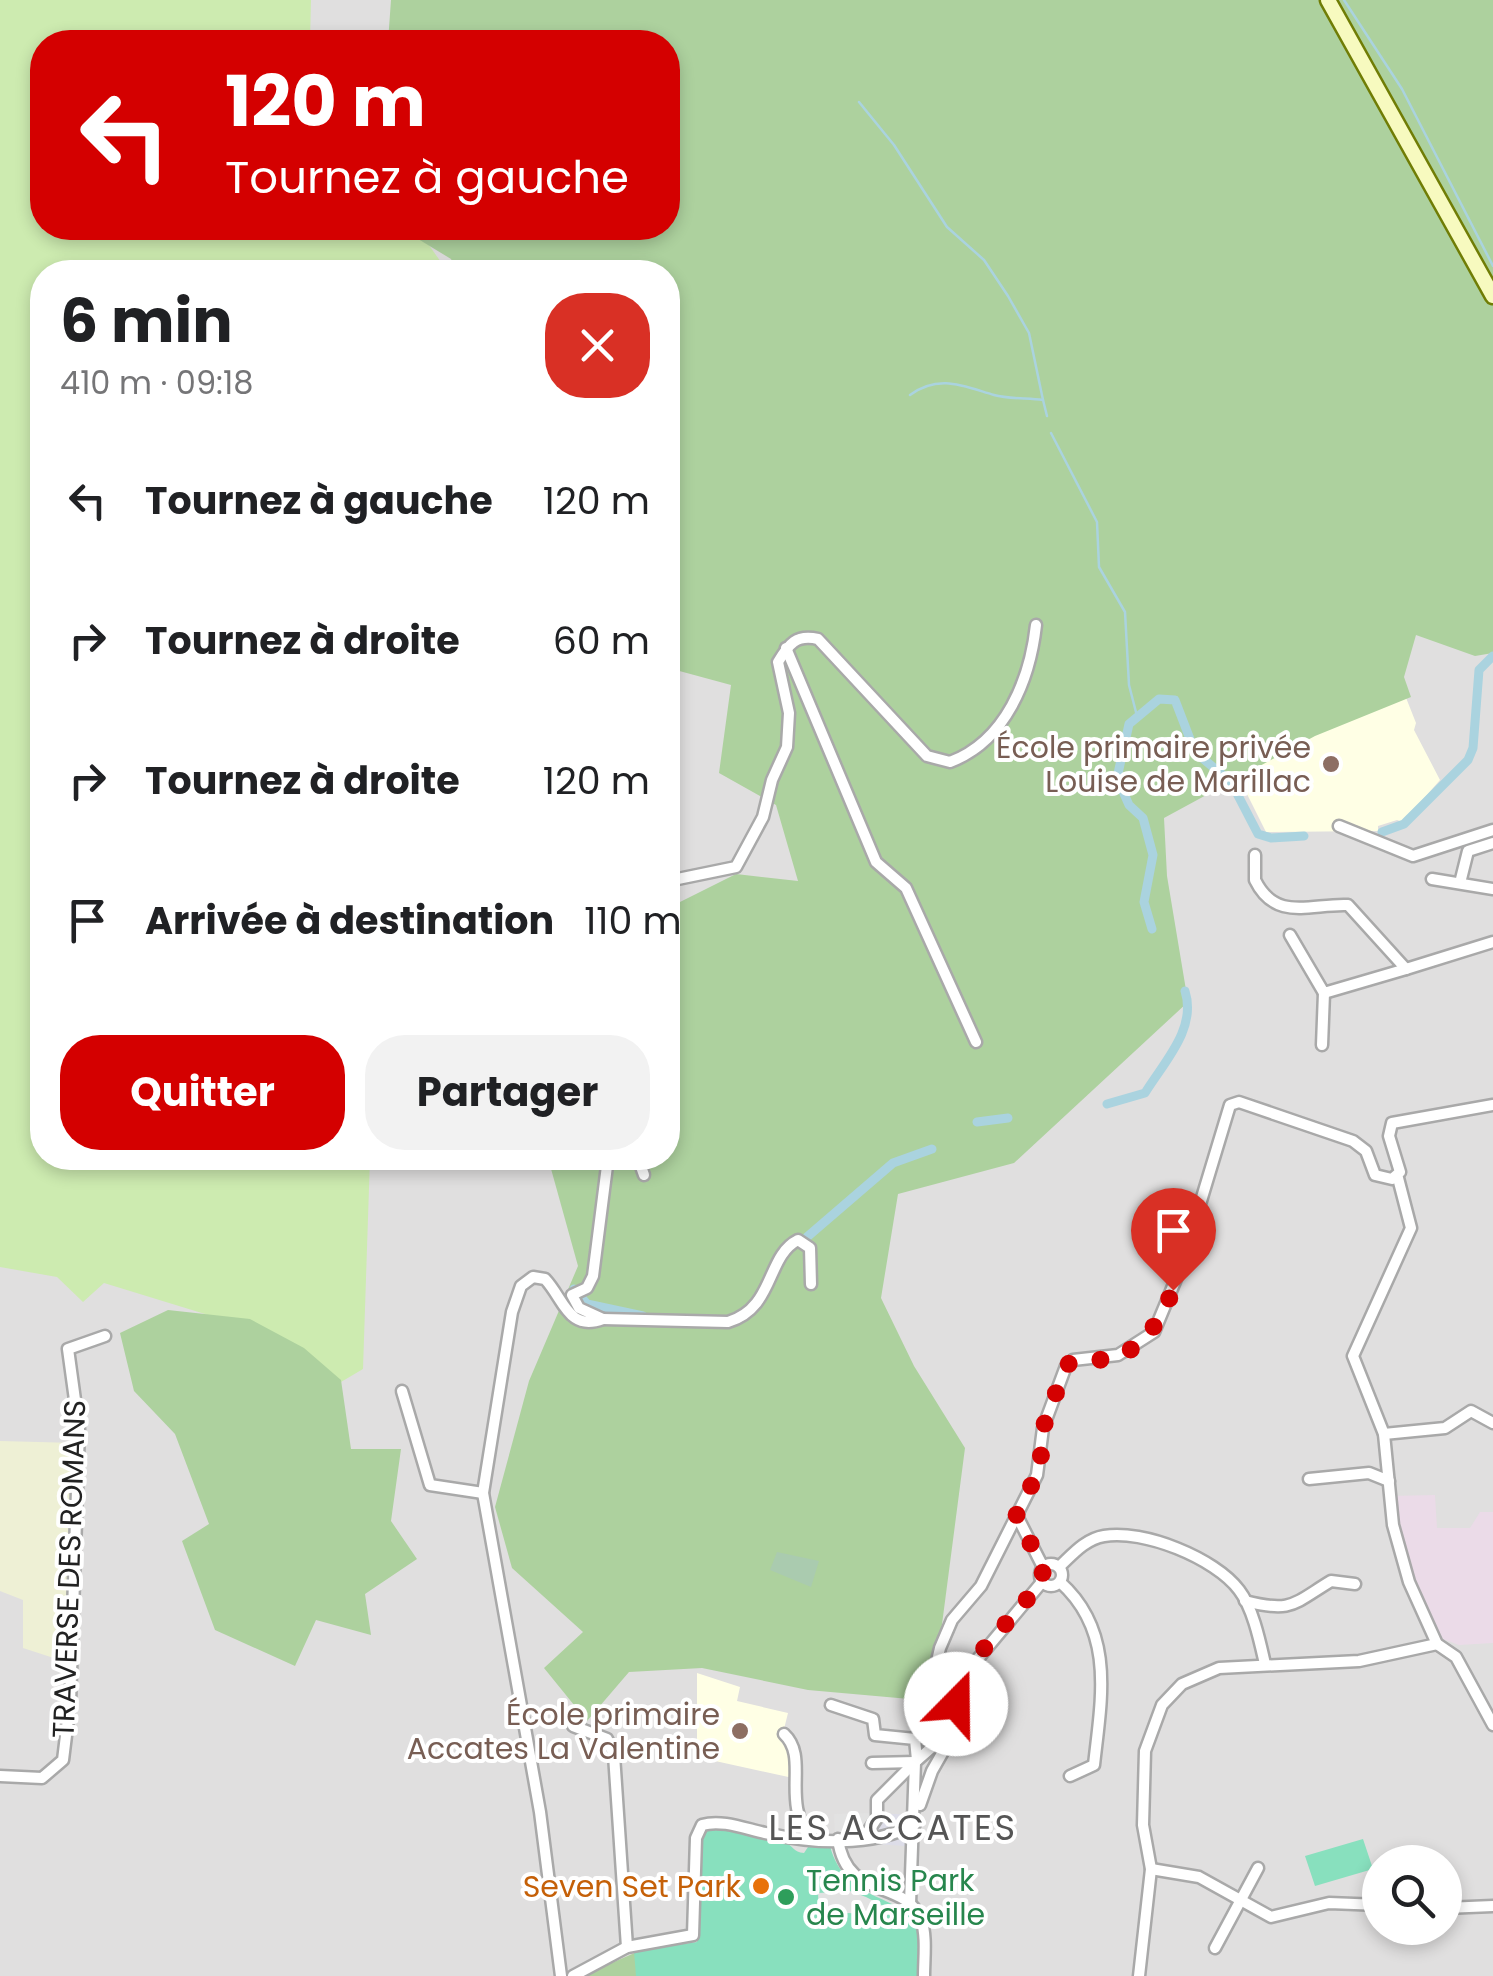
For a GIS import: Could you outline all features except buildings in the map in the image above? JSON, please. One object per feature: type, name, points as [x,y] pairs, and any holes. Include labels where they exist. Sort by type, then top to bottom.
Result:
[{"type":"main road","points":[[1328,0],[1493,296]]},
{"type":"street","points":[[680,879],[736,867],[763,817],[772,780],[781,768],[787,748],[789,713],[778,675],[778,662],[786,648],[806,636],[818,639],[928,756],[950,762],[990,736],[1011,707],[1029,672],[1036,625]]},
{"type":"street","points":[[786,648],[876,862],[906,888],[976,1042]]},
{"type":"street","points":[[1340,826],[1412,856],[1493,830]]},
{"type":"street","points":[[1460,884],[1468,851],[1493,844]]},
{"type":"street","points":[[1255,855],[1255,880],[1278,905],[1302,911],[1348,905],[1406,968]]},
{"type":"street","points":[[1432,878],[1493,889]]},
{"type":"street","points":[[1290,935],[1324,992],[1322,1045]]},
{"type":"street","points":[[1324,992],[1493,942]]},
{"type":"street","points":[[862,1840],[878,1818],[877,1800],[946,1735],[937,1660],[946,1632],[981,1586],[1040,1468],[1043,1428],[1066,1366],[1074,1360],[1118,1355],[1154,1332],[1181,1268],[1204,1180],[1234,1101],[1353,1141],[1366,1150],[1375,1175],[1398,1178]]},
{"type":"street","points":[[1493,1106],[1392,1122],[1389,1136],[1410,1228],[1354,1355],[1384,1434],[1388,1496],[1400,1554],[1437,1644],[1456,1658],[1493,1725]]},
{"type":"street","points":[[604,1320],[579,1308],[578,1292],[593,1276],[606,1170]]},
{"type":"street","points":[[642,1170],[644,1175]]},
{"type":"street","points":[[561,1976],[540,1812],[483,1493],[512,1312],[521,1286],[534,1277],[546,1279],[571,1317],[582,1322],[715,1322],[743,1318],[765,1292],[786,1246],[806,1241],[810,1248],[811,1284]]},
{"type":"street","name":"TRAVERSE DES ROMANS","points":[[0,1776],[42,1778],[63,1760],[70,1703],[79,1429],[68,1349],[105,1336]]},
{"type":"street","points":[[402,1391],[430,1485],[483,1493]]},
{"type":"street","points":[[1384,1434],[1446,1428],[1471,1411],[1493,1423]]},
{"type":"street","points":[[1309,1478],[1368,1472],[1389,1480]]},
{"type":"street","points":[[915,1826],[932,1770],[954,1734],[956,1685],[1042,1582],[1043,1567],[1016,1516]]},
{"type":"street","points":[[1043,1567],[1059,1567],[1093,1539],[1130,1536],[1182,1550],[1233,1583],[1245,1601],[1264,1664]]},
{"type":"street","points":[[1059,1567],[1060,1582],[1092,1628],[1104,1681],[1094,1765],[1070,1776]]},
{"type":"street","points":[[1245,1601],[1288,1608],[1303,1603],[1331,1581],[1355,1584]]},
{"type":"street","points":[[1042,1582],[1050,1587],[1060,1582]]},
{"type":"street","points":[[1139,1976],[1151,1869],[1142,1808],[1145,1751],[1153,1721],[1173,1693],[1201,1674],[1264,1664],[1359,1661],[1437,1644]]},
{"type":"street","points":[[940,1687],[956,1685]]},
{"type":"street","points":[[831,1704],[874,1719],[876,1735],[915,1739],[910,1904]]},
{"type":"street","points":[[573,1726],[607,1739],[614,1755],[627,1946]]},
{"type":"street","points":[[784,1734],[796,1756],[795,1818],[810,1840]]},
{"type":"street","points":[[872,1763],[916,1761]]},
{"type":"street","points":[[573,1976],[627,1946],[693,1935],[696,1838],[702,1825],[716,1822],[810,1840],[862,1840],[915,1826]]},
{"type":"street","points":[[838,1840],[843,1862],[854,1876],[910,1904],[923,1925],[924,1976]]},
{"type":"street","points":[[1215,1948],[1258,1868]]},
{"type":"street","points":[[1151,1869],[1188,1872],[1277,1917],[1329,1904],[1362,1905]]},
{"type":"street","points":[[1462,1907],[1493,1906]]},
{"type":"shaded area","points":[[0,0],[1493,0],[1493,1976],[0,1976]]},
{"type":"shaded area","name":"École primaire privée Louise de Marillac","points":[[1401,685],[1416,723],[1414,730],[1440,780],[1403,822],[1378,826],[1378,831],[1266,832],[1246,792],[1224,769]]},
{"type":"shaded area","points":[[0,1441],[76,1443],[66,1662],[23,1648],[23,1600],[0,1591]]},
{"type":"shaded area","points":[[1435,1495],[1437,1528],[1470,1528],[1480,1512],[1493,1512],[1493,1643],[1459,1645],[1443,1639],[1420,1597],[1394,1523],[1390,1496]]},
{"type":"shaded area","points":[[777,1552],[819,1561],[811,1587],[770,1570]]},
{"type":"shaded area","name":"École primaire Accates La Valentine","points":[[697,1673],[740,1687],[737,1701],[788,1713],[782,1737],[789,1742],[793,1778],[697,1757]]},
{"type":"shaded area","points":[[871,1813],[862,1833],[835,1834],[834,1814]]},
{"type":"shaded area","points":[[871,1813],[921,1815],[918,1847],[863,1843]]},
{"type":"shaded area","points":[[850,1891],[901,1915],[819,1912],[818,1893]]},
{"type":"green space","points":[[0,0],[311,0],[310,30],[30,30],[30,240],[424,240],[439,260],[30,260],[30,1170],[370,1170],[363,1369],[341,1382],[205,1314],[104,1283],[83,1302],[57,1277],[0,1267]]},
{"type":"green space","points":[[391,0],[1493,0],[1493,653],[1475,656],[1416,635],[1404,677],[1411,697],[1315,736],[1164,818],[1167,876],[1188,1002],[1014,1163],[898,1194],[881,1298],[914,1366],[965,1448],[932,1701],[808,1690],[702,1668],[629,1672],[587,1721],[544,1668],[583,1632],[512,1568],[495,1507],[529,1381],[578,1266],[551,1170],[680,1170],[680,902],[736,874],[798,881],[776,805],[719,773],[731,685],[680,671],[680,260],[451,260],[420,240],[680,240],[680,30],[389,30]]},
{"type":"green space","points":[[168,1310],[250,1319],[304,1348],[341,1380],[351,1449],[401,1449],[391,1521],[417,1559],[365,1594],[371,1635],[316,1620],[295,1666],[215,1630],[182,1541],[209,1524],[175,1434],[134,1391],[120,1333]]},
{"type":"green space","name":"Tennis Park de Marseille","points":[[709,1828],[757,1833],[804,1853],[810,1844],[830,1846],[849,1879],[911,1917],[918,1934],[918,1976],[636,1976],[634,1951],[697,1942],[703,1837]]},
{"type":"green space","points":[[1363,1839],[1365,1845],[1362,1872],[1315,1886],[1305,1856]]},
{"type":"green space","points":[[639,1951],[642,1976],[582,1976]]},
{"type":"waterway","points":[[1344,0],[1402,89],[1493,266]]},
{"type":"waterway","points":[[859,102],[894,145],[947,227],[984,260],[1008,296],[1029,333],[1043,400]]},
{"type":"waterway","points":[[910,395],[931,385],[951,384],[1000,396],[1043,400],[1047,416]]},
{"type":"waterway","points":[[1051,433],[1097,522],[1099,567],[1125,612],[1129,685],[1137,716]]},
{"type":"waterway","points":[[1382,832],[1404,824],[1468,760],[1473,748],[1479,670],[1493,656]]},
{"type":"waterway","points":[[1152,929],[1144,902],[1153,855],[1143,818],[1129,805],[1117,778],[1129,724],[1159,699],[1175,700],[1195,752],[1231,782],[1258,834],[1271,838],[1304,836]]},
{"type":"waterway","points":[[1107,1104],[1145,1093],[1183,1032],[1188,1005],[1185,991]]},
{"type":"waterway","points":[[977,1122],[1008,1118]]},
{"type":"waterway","points":[[807,1237],[893,1163],[932,1149]]},
{"type":"waterway","points":[[574,1289],[587,1304],[643,1316]]},
{"type":"place","name":"École primaire privée Louise de Marillac","points":[[1331,764]]},
{"type":"place","name":"École primaire Accates La Valentine","points":[[740,1731]]},
{"type":"place","name":"Seven Set Park","points":[[761,1886]]},
{"type":"place","name":"Tennis Park de Marseille","points":[[786,1897]]},
{"type":"district","name":"LES ACCATES","points":[[893,1827]]},
{"type":"route","points":[[956,1704],[956,1685],[961,1675],[1042,1582],[1043,1567],[1016,1516],[1040,1468],[1041,1434],[1066,1366],[1074,1360],[1118,1355],[1148,1338],[1173,1290]]}]
